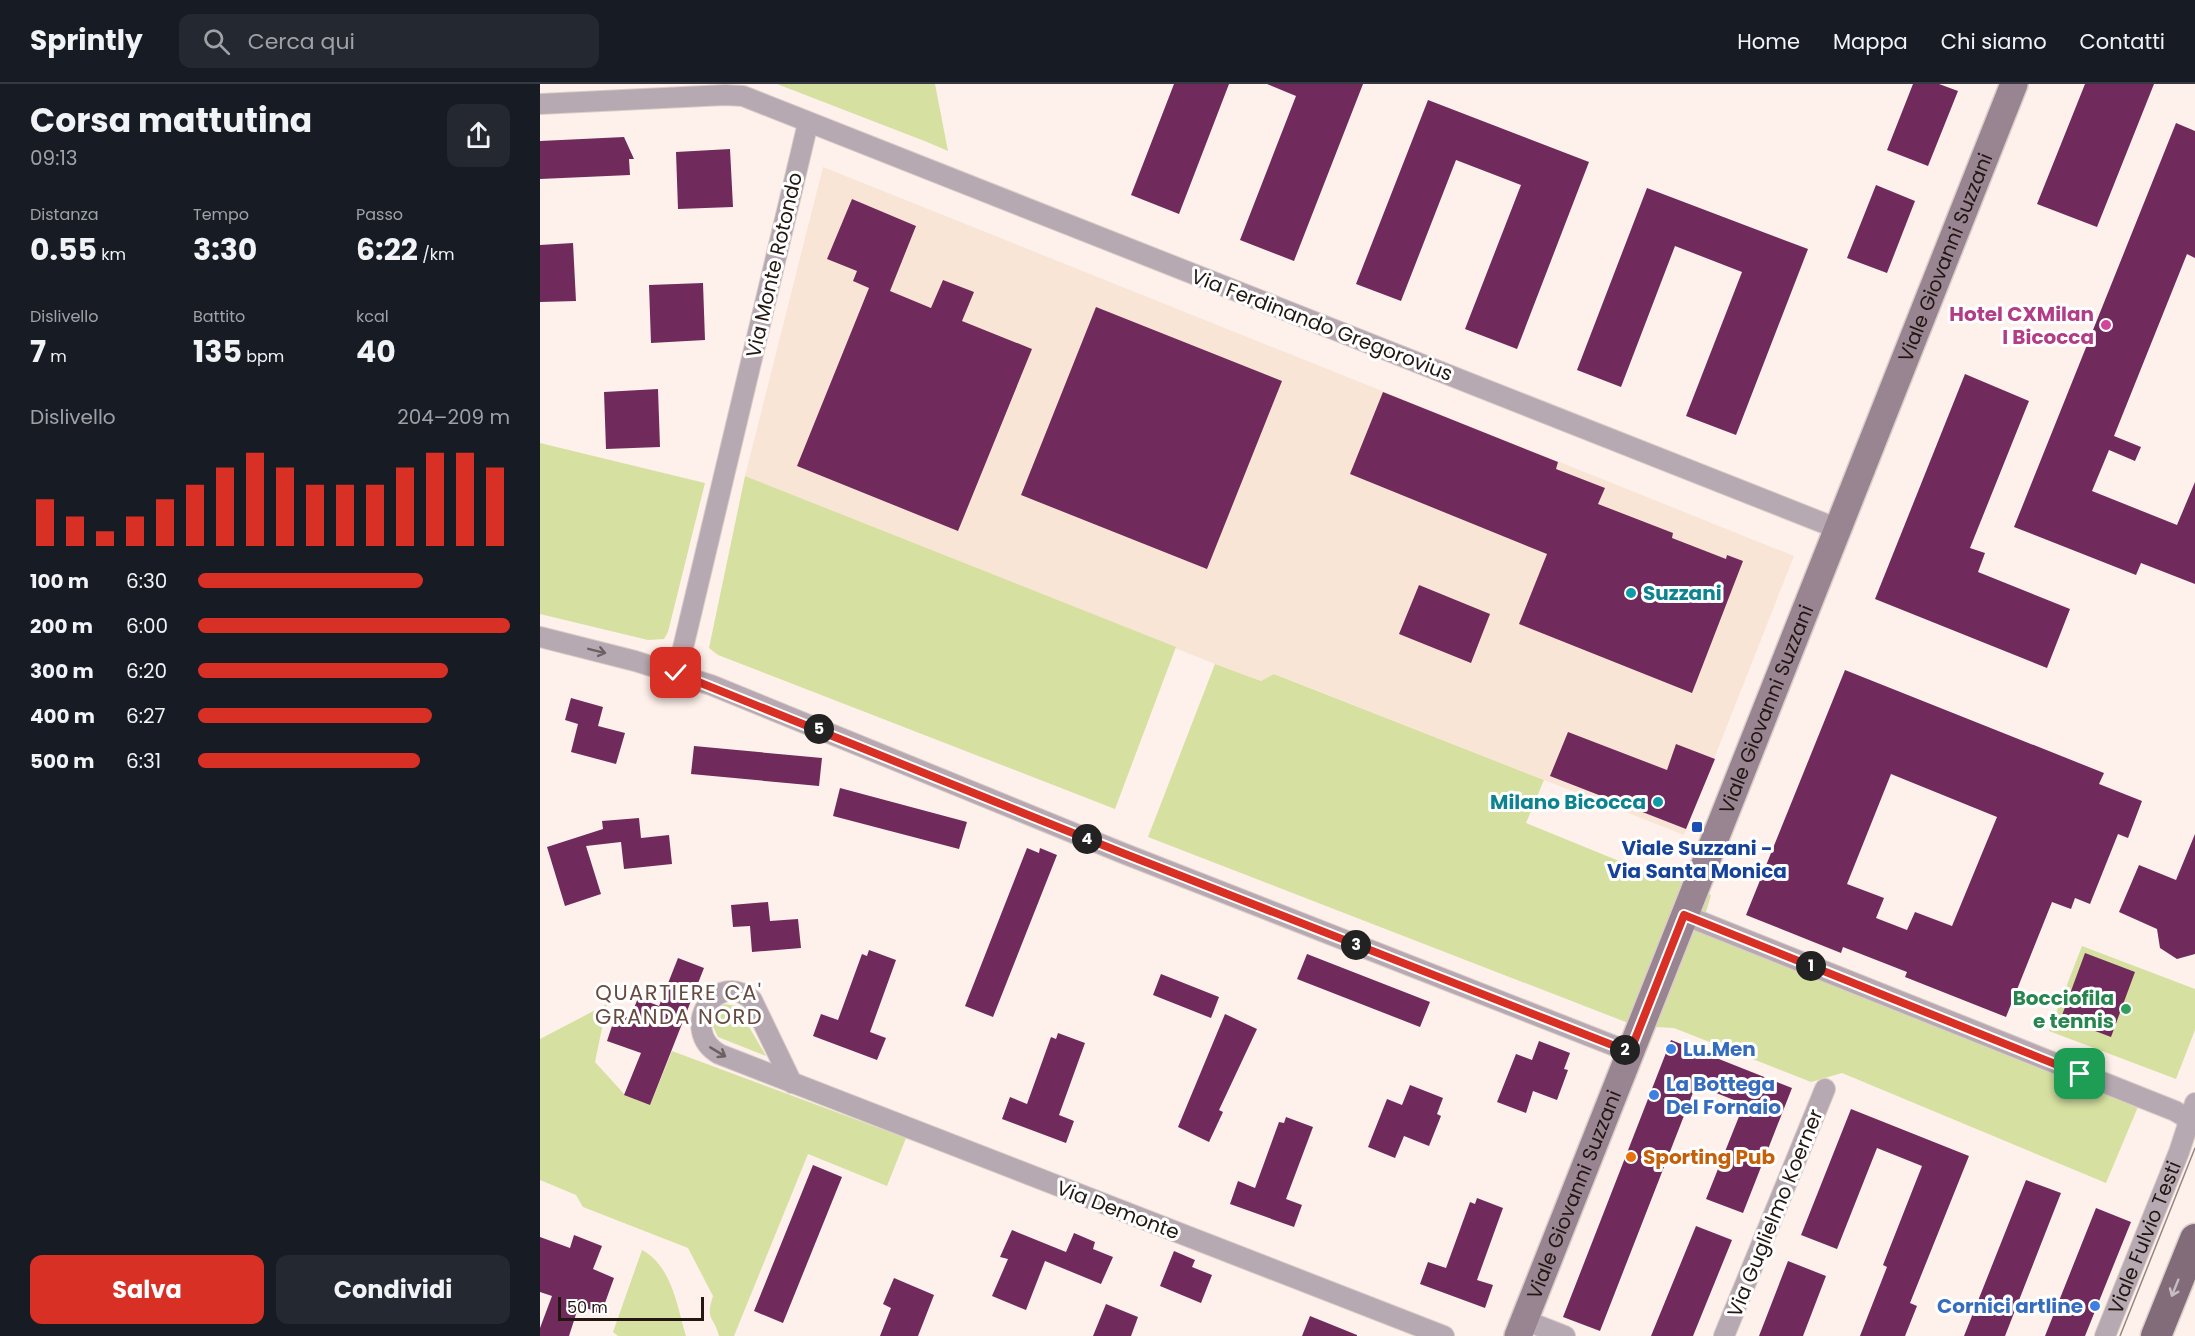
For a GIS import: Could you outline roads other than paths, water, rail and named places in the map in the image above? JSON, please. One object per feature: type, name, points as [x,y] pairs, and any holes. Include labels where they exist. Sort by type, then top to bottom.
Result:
[{"type":"main road","points":[[2156,1336],[2195,1239]]},
{"type":"street","name":"Viale Giovanni Suzzani","points":[[1521,1328],[1836,528],[2014,84]]},
{"type":"street","points":[[540,104],[731,95],[750,99],[808,123]]},
{"type":"street","name":"Via Ferdinando Gregorovius","points":[[808,123],[1836,528]]},
{"type":"street","name":"Via Monte Rotondo","points":[[676,673],[808,123]]},
{"type":"street","points":[[540,637],[676,673],[1120,852],[1630,1052]]},
{"type":"street","points":[[1684,915],[2175,1111],[2193,1116]]},
{"type":"street","name":"Via Demonte","points":[[792,1083],[752,1000],[743,994],[729,992],[719,994],[707,1002],[701,1023],[702,1034],[712,1050],[792,1083],[1444,1336]]},
{"type":"street","name":"Via Guglielmo Koerner","points":[[1724,1336],[1825,1089]]},
{"type":"street","name":"Viale Fulvio Testi","points":[[2105,1336],[2193,1116]]},
{"type":"street","points":[[1521,1328],[1565,1336]]},
{"type":"tram line","points":[[2120,1336],[2195,1148]]},
{"type":"place","name":"Hotel CXMilan I Bicocca","points":[[2106,325]]},
{"type":"place","name":"Suzzani","points":[[1631,593]]},
{"type":"place","name":"Milano Bicocca","points":[[1658,802]]},
{"type":"place","name":"Viale Suzzani - Via Santa Monica","points":[[1697,827]]},
{"type":"place","name":"Bocciofila e tennis","points":[[2126,1009]]},
{"type":"place","name":"Lu.Men","points":[[1671,1049]]},
{"type":"place","name":"La Bottega Del Fornaio","points":[[1654,1095]]},
{"type":"place","name":"Sporting Pub","points":[[1631,1157]]},
{"type":"place","name":"Cornici artline","points":[[2095,1306]]},
{"type":"district","name":"QUARTIERE CA' GRANDA NORD","points":[[679,1005]]}]
